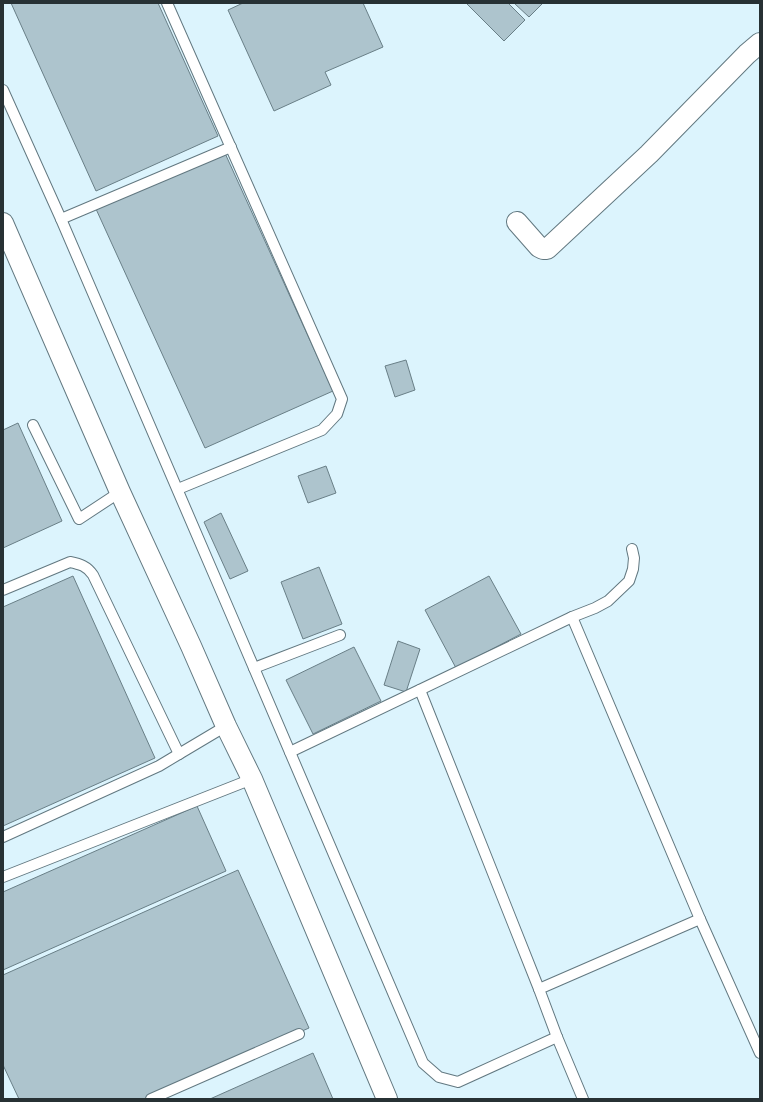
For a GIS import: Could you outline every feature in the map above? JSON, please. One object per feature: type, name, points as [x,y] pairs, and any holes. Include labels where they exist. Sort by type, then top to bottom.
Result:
[{"type":"street","points":[[517,222],[539,247],[543,250],[547,250],[649,154],[747,54],[760,43]]},
{"type":"street","points":[[3,223],[120,492],[226,726],[252,779],[387,1099]]},
{"type":"lane","points":[[167,3],[342,399],[337,414],[322,430],[178,489]]},
{"type":"lane","points":[[3,90],[61,219],[178,489],[423,1063],[439,1077],[458,1082],[557,1037]]},
{"type":"lane","points":[[61,219],[231,147]]},
{"type":"lane","points":[[33,425],[79,519],[120,492]]},
{"type":"lane","points":[[290,752],[608,601],[629,582],[633,569],[634,558],[632,549]]},
{"type":"lane","points":[[3,590],[70,562],[86,567],[93,575],[179,754]]},
{"type":"lane","points":[[572,617],[700,919],[760,1053]]},
{"type":"lane","points":[[254,668],[340,635]]},
{"type":"lane","points":[[420,690],[583,1099]]},
{"type":"lane","points":[[3,838],[159,766],[226,726]]},
{"type":"lane","points":[[3,877],[252,779]]},
{"type":"lane","points":[[539,989],[700,919]]},
{"type":"lane","points":[[151,1099],[299,1034]]},
{"type":"building","points":[[11,3],[158,3],[218,136],[96,191]]},
{"type":"building","points":[[243,3],[363,3],[383,47],[325,72],[331,85],[274,111],[228,10]]},
{"type":"building","points":[[466,3],[508,3],[525,20],[504,41]]},
{"type":"building","points":[[514,3],[543,3],[529,17]]},
{"type":"building","points":[[224,151],[333,391],[205,448],[96,209]]},
{"type":"building","points":[[406,360],[415,390],[395,397],[385,366]]},
{"type":"building","points":[[18,423],[62,521],[3,548],[3,430]]},
{"type":"building","points":[[326,466],[336,493],[308,503],[298,476]]},
{"type":"building","points":[[221,513],[248,571],[230,579],[204,522]]},
{"type":"building","points":[[319,567],[342,624],[303,639],[281,582]]},
{"type":"building","points":[[73,576],[155,758],[3,826],[3,607]]},
{"type":"building","points":[[489,576],[521,634],[456,668],[425,610]]},
{"type":"building","points":[[398,641],[420,649],[406,692],[384,685]]},
{"type":"building","points":[[354,647],[381,701],[313,734],[286,680]]},
{"type":"building","points":[[197,806],[226,871],[3,970],[3,892]]},
{"type":"building","points":[[238,870],[309,1028],[148,1099],[19,1099],[3,1065],[3,975]]},
{"type":"building","points":[[313,1053],[333,1099],[210,1099]]}]
